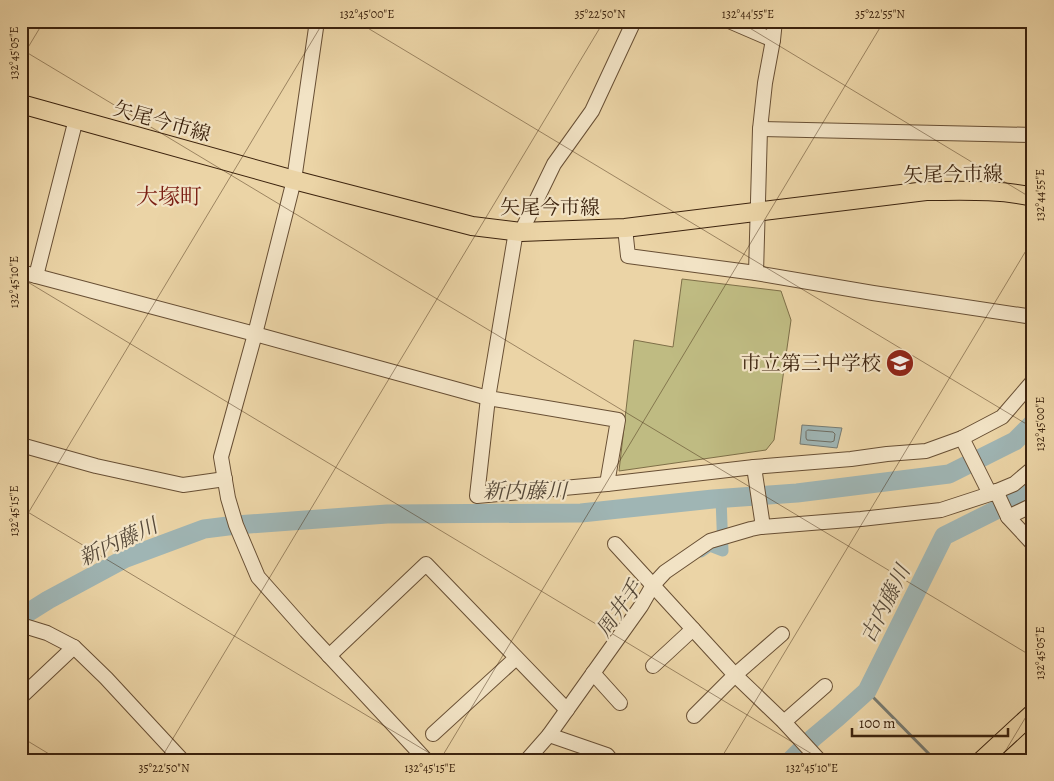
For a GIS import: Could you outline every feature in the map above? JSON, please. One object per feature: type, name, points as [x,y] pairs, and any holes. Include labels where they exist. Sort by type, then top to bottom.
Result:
[{"type":"main road","name":"矢尾今市線","points":[[21,104],[294,180],[472,226],[519,232],[625,228],[926,191],[972,190],[1033,197]]},
{"type":"main road","points":[[982,760],[1033,713]]},
{"type":"street","points":[[317,21],[294,180],[255,334],[221,457],[228,498],[236,525],[258,577],[426,760]]},
{"type":"street","points":[[634,21],[592,111],[554,164],[519,232],[488,398],[477,496],[926,451],[962,438],[1002,417],[1033,381]]},
{"type":"street","points":[[729,21],[773,40]]},
{"type":"street","points":[[756,272],[760,129],[764,83],[775,21]]},
{"type":"street","points":[[36,276],[76,119]]},
{"type":"street","points":[[760,129],[1033,135]]},
{"type":"street","points":[[625,228],[628,256],[756,272],[882,294],[1033,317]]},
{"type":"street","points":[[21,272],[488,398],[618,420],[607,484]]},
{"type":"street","points":[[962,438],[1008,517],[1033,544]]},
{"type":"street","points":[[21,445],[96,466],[184,485],[225,479]]},
{"type":"street","points":[[527,760],[549,735],[641,606],[653,585],[665,572],[710,540],[751,529],[761,524],[861,519],[941,510],[1014,484],[1033,468]]},
{"type":"street","points":[[754,469],[761,524]]},
{"type":"street","points":[[1008,517],[1033,505]]},
{"type":"street","points":[[615,544],[735,675],[784,722],[819,760]]},
{"type":"street","points":[[329,656],[426,564],[566,710]]},
{"type":"street","points":[[21,625],[47,633],[74,648],[106,678],[182,760]]},
{"type":"street","points":[[653,666],[693,629]]},
{"type":"street","points":[[694,716],[735,675],[782,634]]},
{"type":"street","points":[[21,697],[74,648]]},
{"type":"street","points":[[433,734],[516,658]]},
{"type":"street","points":[[593,673],[620,703]]},
{"type":"street","points":[[784,722],[825,686]]},
{"type":"street","points":[[549,735],[607,755],[612,760]]},
{"type":"shaded area","points":[[682,279],[781,291],[791,320],[774,440],[766,450],[619,471],[634,340],[673,347]]},
{"type":"water","points":[[802,425],[842,428],[837,448],[800,444]]},
{"type":"waterway","name":"新内藤川","points":[[21,617],[48,600],[126,558],[204,529],[387,514],[581,513],[713,499],[797,493],[949,474],[1015,441],[1033,423]]},
{"type":"waterway","name":"古内藤川","points":[[791,760],[813,738],[867,691],[944,536],[1033,489]]},
{"type":"waterway","name":"周井手","points":[[701,552],[710,546],[723,551],[721,498]]},
{"type":"waterway","points":[[867,691],[935,760]]},
{"type":"place","name":"市立第三中学校","points":[[900,363]]},
{"type":"district","name":"大塚町","points":[[169,196]]}]
